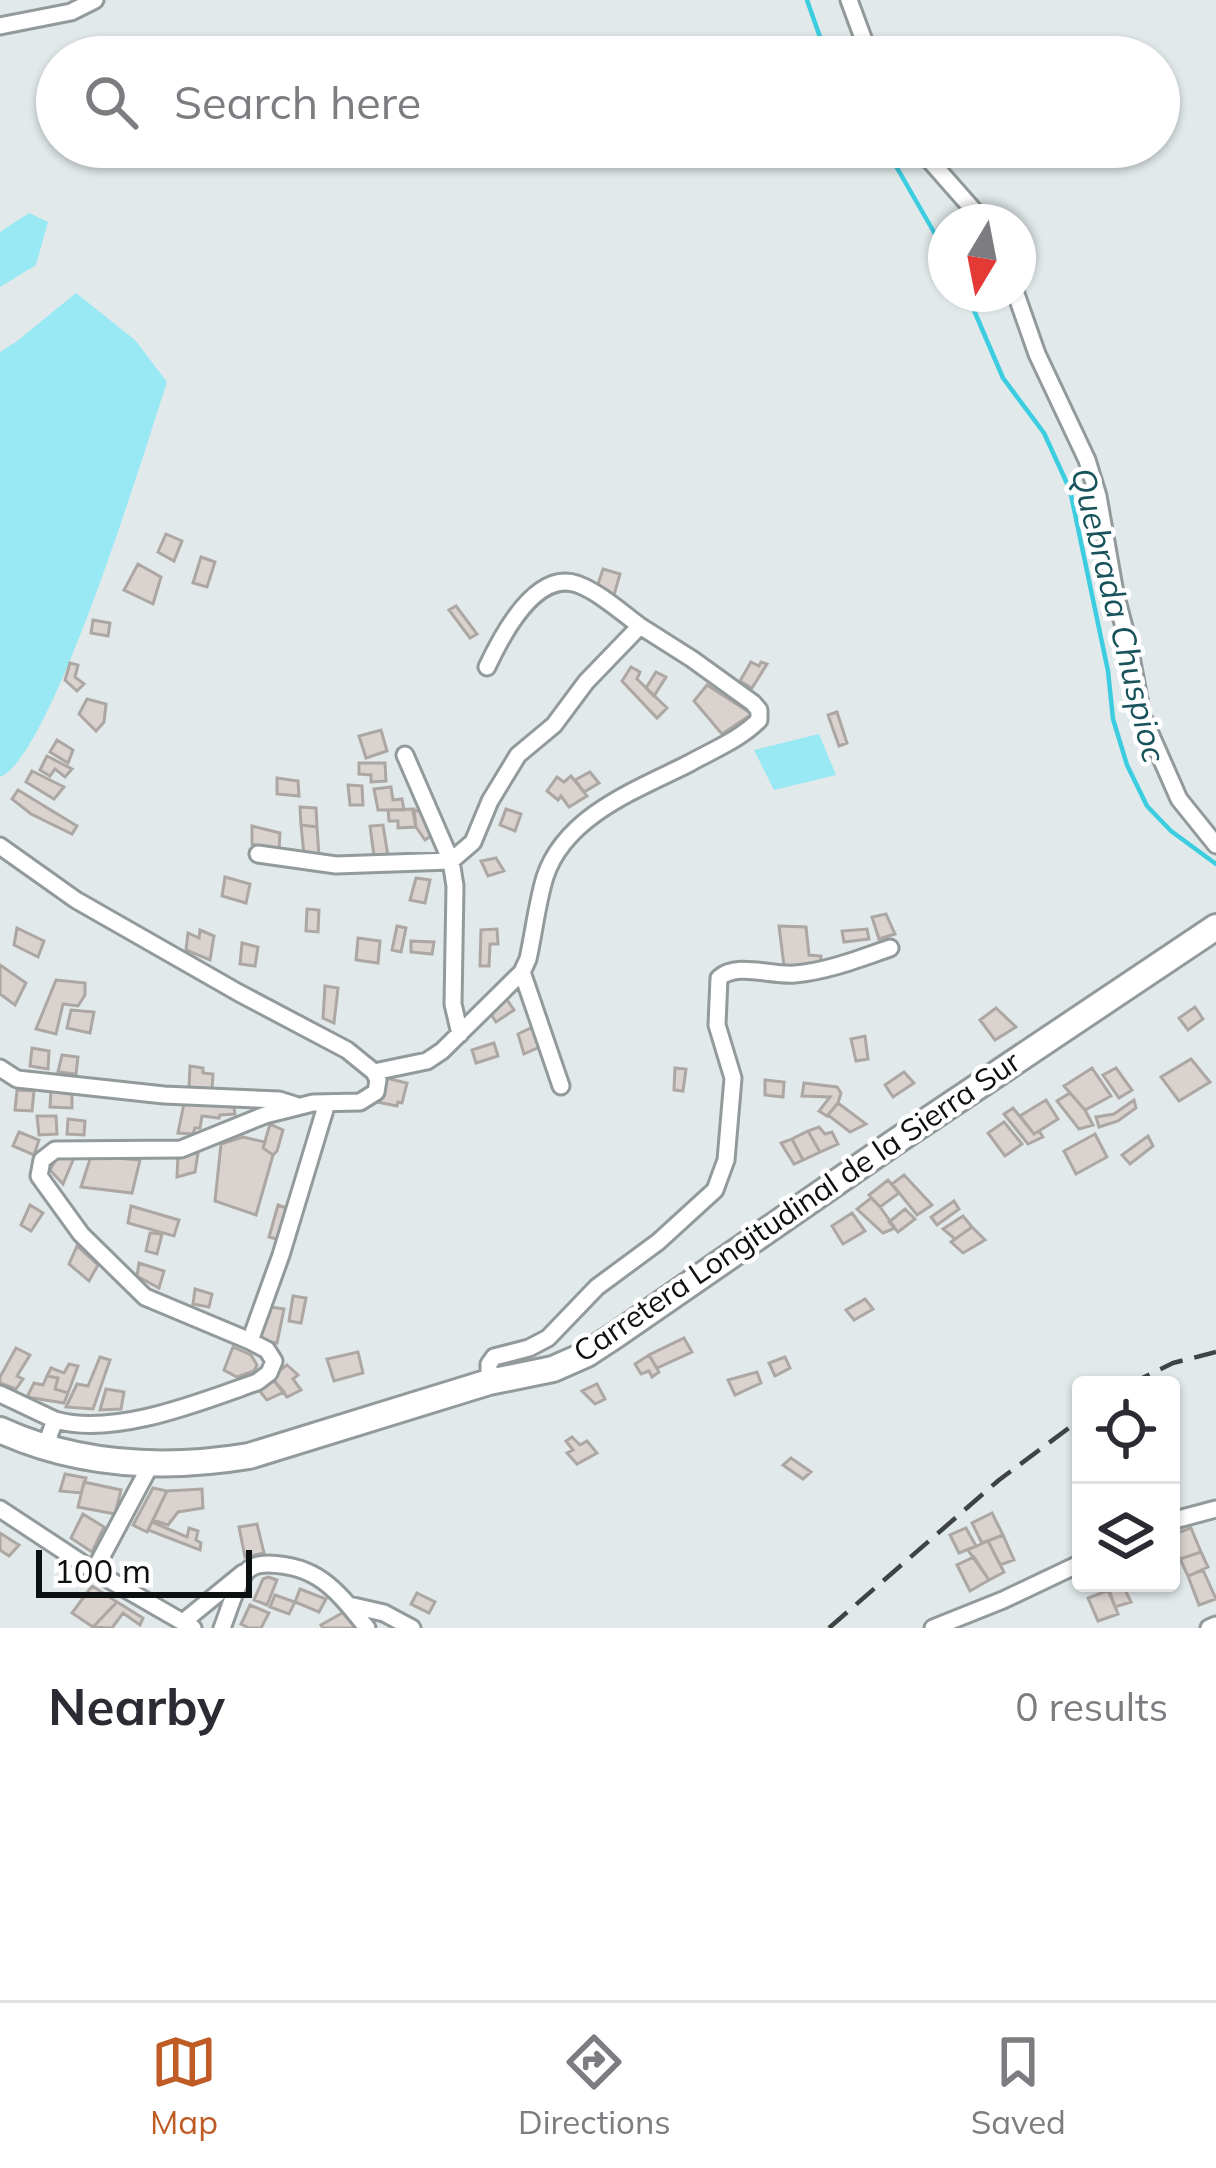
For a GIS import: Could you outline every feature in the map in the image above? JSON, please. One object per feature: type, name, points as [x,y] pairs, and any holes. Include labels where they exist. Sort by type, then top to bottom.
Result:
[{"type":"highway","name":"Carretera Longitudinal de la Sierra Sur","points":[[0,1430],[45,1447],[104,1460],[215,1462],[249,1456],[489,1382],[553,1369],[587,1354],[1216,927]]},
{"type":"street","points":[[0,26],[71,11],[95,0]]},
{"type":"street","points":[[849,0],[862,36]]},
{"type":"street","points":[[936,168],[968,204]]},
{"type":"street","points":[[1022,312],[1098,496],[1142,715],[1179,799],[1216,845]]},
{"type":"street","points":[[374,1072],[427,1061],[522,972],[545,875],[573,833],[606,806],[759,720],[753,703],[579,585],[562,581],[543,588],[506,628],[487,667]]},
{"type":"street","points":[[258,854],[336,865],[451,861],[473,842],[518,754],[554,725],[586,682],[640,626]]},
{"type":"street","points":[[405,755],[451,861],[453,1004],[460,1034]]},
{"type":"street","points":[[0,846],[76,900],[347,1050],[379,1081],[376,1092],[360,1102],[298,1106],[181,1149],[55,1150],[42,1160],[39,1176],[81,1234],[145,1298],[267,1350],[274,1361],[269,1373],[257,1382],[125,1422],[68,1424],[0,1394]]},
{"type":"street","points":[[489,1382],[494,1357],[548,1339],[597,1287],[658,1242],[715,1190],[726,1160],[733,1078],[717,1025],[719,978],[743,969],[764,974],[831,969],[890,948]]},
{"type":"street","points":[[522,972],[561,1086]]},
{"type":"street","points":[[0,1068],[16,1078],[164,1095],[279,1100],[298,1106]]},
{"type":"street","points":[[250,1341],[327,1102]]},
{"type":"street","points":[[45,1447],[55,1420]]},
{"type":"street","points":[[94,1571],[152,1464]]},
{"type":"street","points":[[0,1509],[188,1625],[245,1571],[259,1564],[314,1574],[333,1587],[367,1628]]},
{"type":"street","points":[[1180,1519],[1216,1509]]},
{"type":"street","points":[[933,1628],[1072,1567]]},
{"type":"street","points":[[222,1628],[245,1571]]},
{"type":"street","points":[[349,1605],[384,1613],[412,1628]]},
{"type":"shaded area","points":[[29,213],[48,222],[36,265],[0,287],[0,232]]},
{"type":"shaded area","points":[[76,293],[135,340],[167,382],[70,660],[21,757],[0,777],[0,352]]},
{"type":"shaded area","points":[[819,734],[836,775],[774,790],[754,750]]},
{"type":"building","points":[[166,534],[182,541],[174,561],[158,552]]},
{"type":"building","points":[[201,557],[215,562],[207,587],[193,583]]},
{"type":"building","points":[[138,564],[161,577],[153,604],[124,590]]},
{"type":"building","points":[[603,569],[620,574],[614,595],[596,590]]},
{"type":"building","points":[[456,606],[477,634],[470,638],[449,610]]},
{"type":"building","points":[[93,620],[110,623],[108,636],[91,633]]},
{"type":"building","points":[[751,662],[767,664],[752,688],[740,681]]},
{"type":"building","points":[[70,663],[78,665],[75,677],[84,684],[77,691],[65,680]]},
{"type":"building","points":[[631,667],[667,708],[657,718],[622,681]]},
{"type":"building","points":[[656,672],[666,677],[654,696],[646,688]]},
{"type":"building","points":[[707,685],[752,714],[722,734],[694,701]]},
{"type":"building","points":[[87,699],[106,704],[104,722],[96,731],[79,714]]},
{"type":"building","points":[[837,712],[847,743],[839,746],[828,715]]},
{"type":"building","points":[[381,730],[387,751],[366,758],[359,736]]},
{"type":"building","points":[[57,740],[73,750],[68,763],[50,752]]},
{"type":"building","points":[[47,756],[72,769],[65,777],[55,769],[50,776],[40,770]]},
{"type":"building","points":[[359,763],[385,763],[386,781],[371,782],[371,775],[359,774]]},
{"type":"building","points":[[32,771],[64,787],[54,799],[26,782]]},
{"type":"building","points":[[590,772],[599,783],[584,792],[575,780]]},
{"type":"building","points":[[571,776],[587,796],[569,807],[561,796],[558,800],[547,791],[557,777],[564,782]]},
{"type":"building","points":[[277,778],[298,781],[299,796],[277,794]]},
{"type":"building","points":[[348,785],[362,786],[363,805],[350,805]]},
{"type":"building","points":[[391,787],[393,800],[402,799],[404,810],[378,810],[374,789]]},
{"type":"building","points":[[18,790],[77,826],[72,834],[12,799]]},
{"type":"building","points":[[300,807],[316,808],[317,827],[301,825]]},
{"type":"building","points":[[424,808],[434,834],[425,840],[413,812]]},
{"type":"building","points":[[414,809],[416,827],[398,828],[398,821],[389,821],[388,810]]},
{"type":"building","points":[[506,809],[521,814],[515,831],[500,825]]},
{"type":"building","points":[[301,825],[317,827],[319,856],[304,855]]},
{"type":"building","points":[[383,825],[388,856],[374,856],[370,826]]},
{"type":"building","points":[[252,826],[280,833],[279,851],[252,844]]},
{"type":"building","points":[[496,858],[504,871],[488,876],[481,861]]},
{"type":"building","points":[[225,877],[250,884],[246,903],[222,896]]},
{"type":"building","points":[[416,878],[430,880],[425,903],[410,900]]},
{"type":"building","points":[[307,909],[319,910],[318,932],[306,931]]},
{"type":"building","points":[[886,914],[895,934],[879,939],[872,917]]},
{"type":"building","points":[[397,926],[406,928],[401,952],[392,950]]},
{"type":"building","points":[[779,926],[806,927],[809,955],[821,956],[820,968],[784,966]]},
{"type":"building","points":[[17,928],[44,941],[38,957],[14,945]]},
{"type":"building","points":[[497,929],[498,944],[490,944],[489,966],[480,966],[481,930]]},
{"type":"building","points":[[867,929],[869,939],[844,942],[842,931]]},
{"type":"building","points":[[200,930],[214,936],[210,960],[186,950],[188,933],[199,938]]},
{"type":"building","points":[[358,938],[380,941],[378,963],[356,960]]},
{"type":"building","points":[[411,941],[434,942],[432,954],[411,952]]},
{"type":"building","points":[[242,943],[258,947],[255,966],[240,964]]},
{"type":"building","points":[[0,965],[26,983],[15,1005],[0,994]]},
{"type":"building","points":[[56,980],[85,983],[85,995],[78,1006],[63,1004],[56,1034],[36,1029]]},
{"type":"building","points":[[325,986],[338,988],[334,1023],[323,1018]]},
{"type":"building","points":[[505,997],[514,1010],[496,1022],[487,1008]]},
{"type":"building","points":[[1195,1007],[1203,1019],[1188,1030],[1179,1018]]},
{"type":"building","points":[[996,1008],[1016,1027],[995,1040],[980,1020]]},
{"type":"building","points":[[71,1010],[94,1012],[90,1033],[67,1028]]},
{"type":"building","points":[[535,1026],[544,1045],[524,1054],[518,1034]]},
{"type":"building","points":[[865,1036],[868,1059],[856,1061],[851,1039]]},
{"type":"building","points":[[494,1043],[498,1056],[476,1063],[472,1050]]},
{"type":"building","points":[[32,1048],[49,1051],[48,1069],[30,1066]]},
{"type":"building","points":[[62,1055],[78,1057],[76,1074],[58,1072]]},
{"type":"building","points":[[1191,1059],[1210,1082],[1179,1101],[1161,1077]]},
{"type":"building","points":[[190,1066],[213,1074],[212,1089],[189,1088]]},
{"type":"building","points":[[675,1068],[686,1069],[683,1091],[674,1090]]},
{"type":"building","points":[[1092,1068],[1111,1096],[1085,1110],[1064,1086]]},
{"type":"building","points":[[1116,1068],[1132,1090],[1119,1098],[1103,1075]]},
{"type":"building","points":[[904,1072],[914,1083],[893,1097],[885,1085]]},
{"type":"building","points":[[382,1077],[407,1083],[402,1103],[377,1102]]},
{"type":"building","points":[[765,1080],[784,1082],[783,1097],[765,1095]]},
{"type":"building","points":[[804,1083],[837,1087],[841,1093],[838,1103],[827,1116],[819,1111],[830,1097],[802,1096]]},
{"type":"building","points":[[17,1090],[34,1091],[32,1111],[15,1110]]},
{"type":"building","points":[[51,1091],[72,1093],[72,1108],[50,1107]]},
{"type":"building","points":[[1070,1093],[1093,1125],[1079,1129],[1057,1101]]},
{"type":"building","points":[[1046,1100],[1058,1119],[1034,1134],[1020,1116]]},
{"type":"building","points":[[1134,1100],[1136,1108],[1099,1127],[1096,1117],[1114,1114]]},
{"type":"building","points":[[184,1103],[234,1107],[235,1114],[202,1116],[193,1134],[178,1133]]},
{"type":"building","points":[[838,1103],[866,1124],[850,1132],[828,1115]]},
{"type":"building","points":[[1013,1108],[1034,1134],[1039,1131],[1043,1137],[1028,1144],[1004,1114]]},
{"type":"building","points":[[37,1116],[56,1116],[57,1134],[39,1135]]},
{"type":"building","points":[[68,1119],[85,1121],[84,1135],[67,1134]]},
{"type":"building","points":[[1004,1122],[1022,1144],[1005,1156],[988,1133]]},
{"type":"building","points":[[270,1124],[283,1130],[273,1155],[263,1148]]},
{"type":"building","points":[[819,1127],[825,1134],[832,1132],[838,1144],[820,1152],[808,1131]]},
{"type":"building","points":[[808,1131],[820,1152],[803,1160],[792,1139]]},
{"type":"building","points":[[19,1132],[39,1140],[34,1155],[13,1146]]},
{"type":"building","points":[[1095,1134],[1107,1157],[1076,1174],[1064,1151]]},
{"type":"building","points":[[1148,1136],[1153,1146],[1130,1164],[1122,1155]]},
{"type":"building","points":[[243,1137],[265,1142],[263,1148],[273,1155],[256,1215],[215,1201],[221,1144]]},
{"type":"building","points":[[792,1139],[803,1160],[794,1164],[781,1143]]},
{"type":"building","points":[[76,1153],[63,1184],[50,1170],[57,1157]]},
{"type":"building","points":[[198,1153],[195,1172],[177,1177],[178,1155]]},
{"type":"building","points":[[91,1156],[140,1160],[132,1193],[81,1187]]},
{"type":"building","points":[[904,1175],[932,1205],[917,1215],[892,1184]]},
{"type":"building","points":[[888,1180],[899,1193],[880,1207],[869,1195]]},
{"type":"building","points":[[871,1198],[895,1228],[883,1233],[857,1209]]},
{"type":"building","points":[[954,1201],[959,1209],[937,1225],[931,1217]]},
{"type":"building","points":[[30,1205],[43,1213],[31,1231],[21,1225]]},
{"type":"building","points":[[278,1205],[292,1210],[283,1241],[269,1237]]},
{"type":"building","points":[[131,1206],[179,1220],[174,1236],[128,1223]]},
{"type":"building","points":[[905,1209],[915,1219],[898,1232],[889,1222]]},
{"type":"building","points":[[852,1213],[865,1231],[843,1244],[832,1226]]},
{"type":"building","points":[[963,1216],[972,1227],[955,1239],[943,1229]]},
{"type":"building","points":[[972,1227],[985,1240],[963,1253],[951,1242]]},
{"type":"building","points":[[150,1233],[162,1234],[157,1254],[146,1251]]},
{"type":"building","points":[[77,1246],[98,1265],[89,1281],[69,1264]]},
{"type":"building","points":[[139,1263],[164,1271],[159,1288],[137,1276]]},
{"type":"building","points":[[195,1289],[212,1294],[209,1307],[193,1304]]},
{"type":"building","points":[[293,1296],[306,1298],[301,1323],[289,1321]]},
{"type":"building","points":[[865,1299],[873,1309],[854,1320],[846,1310]]},
{"type":"building","points":[[265,1306],[284,1309],[277,1343],[259,1340]]},
{"type":"building","points":[[684,1338],[692,1352],[657,1368],[649,1355]]},
{"type":"building","points":[[233,1347],[251,1355],[257,1365],[254,1371],[237,1377],[224,1370]]},
{"type":"building","points":[[16,1348],[30,1355],[17,1376],[23,1379],[16,1389],[0,1383],[0,1377]]},
{"type":"building","points":[[358,1352],[363,1373],[334,1381],[327,1359]]},
{"type":"building","points":[[649,1355],[659,1372],[652,1377],[649,1371],[641,1374],[635,1364]]},
{"type":"building","points":[[100,1357],[110,1360],[93,1409],[66,1407],[77,1384],[88,1386]]},
{"type":"building","points":[[785,1357],[790,1368],[775,1376],[769,1363]]},
{"type":"building","points":[[69,1364],[78,1366],[68,1393],[55,1389],[58,1378],[47,1376],[51,1368],[64,1373]]},
{"type":"building","points":[[287,1365],[298,1375],[293,1379],[301,1390],[287,1397],[271,1377]]},
{"type":"building","points":[[757,1372],[761,1383],[735,1395],[728,1380]]},
{"type":"building","points":[[47,1376],[58,1378],[55,1389],[68,1393],[64,1403],[27,1397],[34,1383],[43,1385]]},
{"type":"building","points":[[273,1379],[284,1392],[267,1400],[257,1388]]},
{"type":"building","points":[[597,1384],[605,1399],[595,1404],[582,1391]]},
{"type":"building","points":[[106,1389],[124,1392],[121,1409],[100,1410]]},
{"type":"building","points":[[572,1437],[580,1445],[587,1441],[597,1453],[577,1464],[567,1453],[573,1450],[566,1441]]},
{"type":"building","points":[[791,1458],[811,1472],[803,1479],[783,1465]]},
{"type":"building","points":[[65,1474],[86,1478],[81,1493],[60,1491]]},
{"type":"building","points":[[84,1482],[121,1490],[115,1514],[78,1507]]},
{"type":"building","points":[[153,1488],[167,1491],[147,1532],[133,1525]]},
{"type":"building","points":[[202,1489],[203,1508],[178,1512],[168,1525],[153,1520],[167,1491]]},
{"type":"building","points":[[992,1513],[1003,1535],[982,1543],[972,1523]]},
{"type":"building","points":[[83,1514],[104,1527],[92,1552],[71,1538]]},
{"type":"building","points":[[152,1522],[187,1537],[189,1528],[198,1531],[200,1550],[148,1530]]},
{"type":"building","points":[[257,1524],[264,1553],[245,1557],[239,1527]]},
{"type":"building","points":[[966,1528],[976,1546],[959,1553],[950,1535]]},
{"type":"building","points":[[1191,1528],[1201,1552],[1180,1559],[1180,1532]]},
{"type":"building","points":[[0,1533],[19,1545],[9,1556],[0,1550]]},
{"type":"building","points":[[1003,1535],[1014,1560],[1000,1565],[988,1541]]},
{"type":"building","points":[[988,1541],[1004,1572],[989,1580],[968,1550]]},
{"type":"building","points":[[1201,1552],[1208,1567],[1188,1576],[1180,1559]]},
{"type":"building","points":[[974,1557],[989,1580],[970,1591],[957,1565]]},
{"type":"building","points":[[1203,1570],[1216,1599],[1199,1605],[1188,1576]]},
{"type":"building","points":[[268,1577],[277,1580],[267,1605],[254,1600]]},
{"type":"building","points":[[92,1586],[117,1602],[93,1627],[72,1613]]},
{"type":"building","points":[[300,1589],[326,1599],[319,1612],[295,1602]]},
{"type":"building","points":[[1109,1592],[1126,1592],[1131,1602],[1115,1607]]},
{"type":"building","points":[[1110,1592],[1118,1614],[1098,1621],[1088,1598]]},
{"type":"building","points":[[417,1593],[435,1602],[429,1613],[411,1604]]},
{"type":"building","points":[[275,1595],[295,1602],[289,1614],[270,1607]]},
{"type":"building","points":[[117,1602],[143,1618],[140,1625],[123,1613],[112,1628],[93,1627]]},
{"type":"building","points":[[250,1605],[269,1613],[261,1628],[241,1624]]},
{"type":"building","points":[[344,1612],[356,1628],[321,1625]]},
{"type":"waterway","name":"Quebrada Chuspioc","points":[[807,0],[820,36]]},
{"type":"waterway","name":"Quebrada Chuspioc","points":[[897,168],[928,222]]},
{"type":"waterway","name":"Quebrada Chuspioc","points":[[975,312],[1003,378],[1044,433],[1070,490],[1108,671],[1113,719],[1127,765],[1147,806],[1171,831],[1216,864]]},
{"type":"railway","points":[[1146,1376],[1173,1363],[1216,1352]]},
{"type":"railway","points":[[829,1628],[999,1480],[1072,1426]]}]
